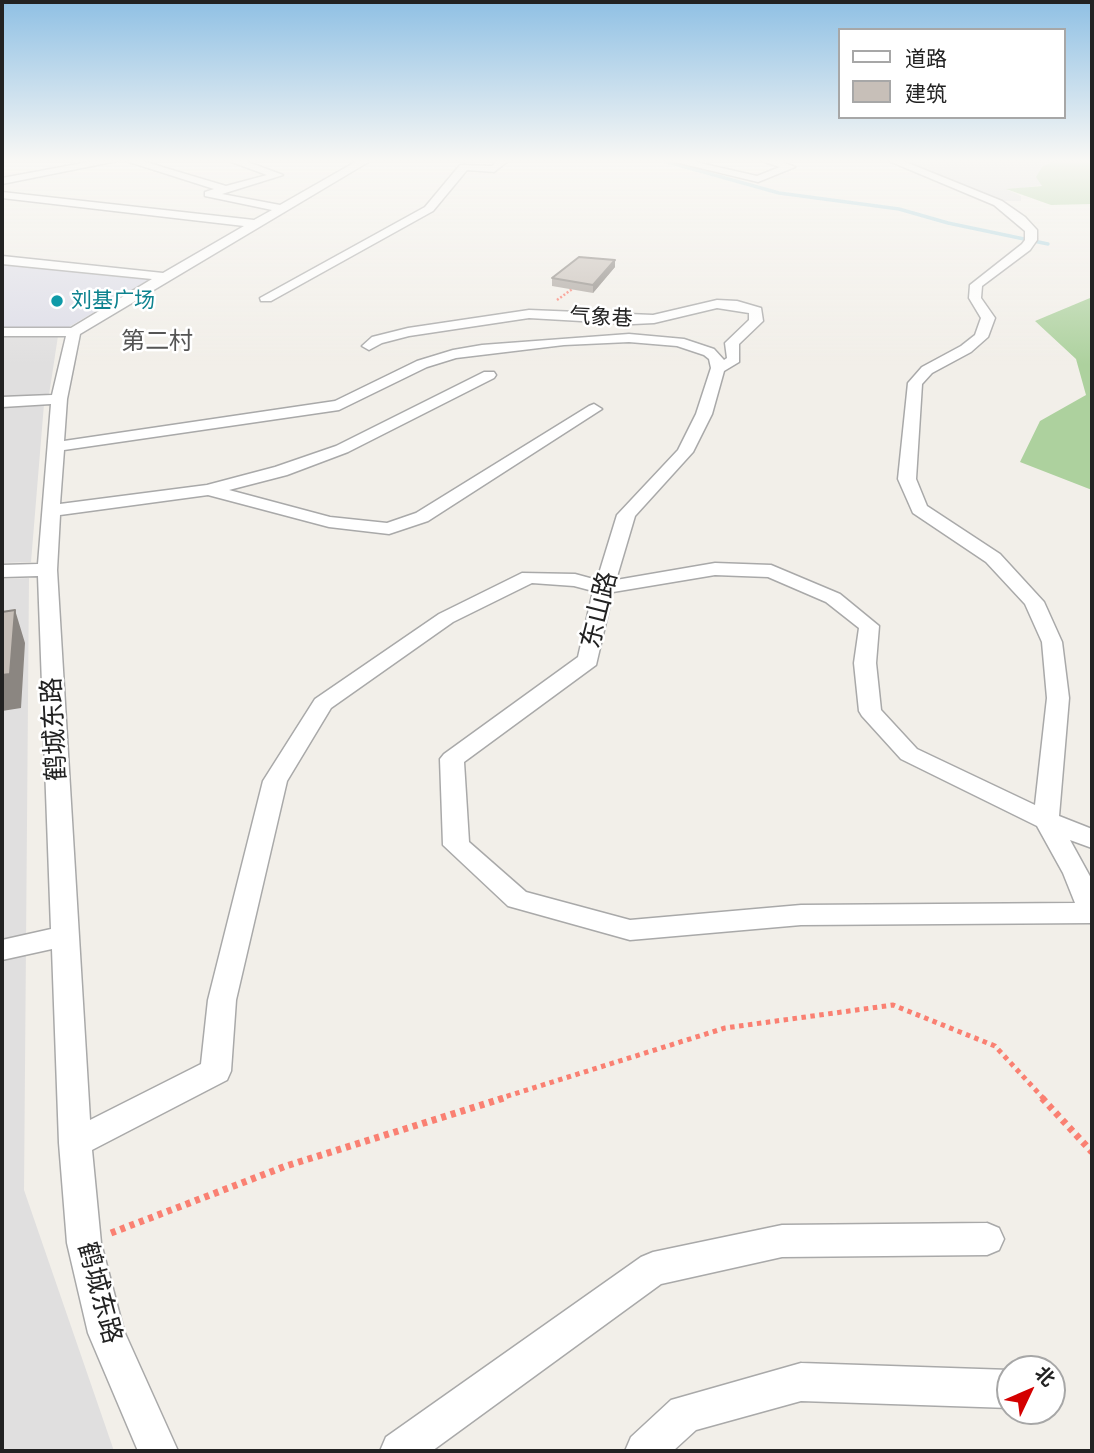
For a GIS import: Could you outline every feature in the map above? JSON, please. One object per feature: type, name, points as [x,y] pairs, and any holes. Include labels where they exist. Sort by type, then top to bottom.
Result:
[{"type":"street","points":[[2,332],[74,332],[248,229]]},
{"type":"street","points":[[266,298],[394,229]]},
{"type":"street","points":[[1030,229],[1030,241],[976,285],[975,298],[988,318],[981,337],[966,349],[927,370],[915,383],[906,480],[919,509],[993,558],[1034,602],[1052,642],[1058,698],[1046,820]]},
{"type":"street","points":[[2,260],[165,276]]},
{"type":"street","name":"气象巷","points":[[369,346],[377,340],[408,332],[539,314],[654,319],[717,304],[737,305],[756,311],[756,321],[732,343],[734,359],[718,368]]},
{"type":"street","name":"鹤城东路","points":[[74,332],[59,399],[47,570],[75,1143],[84,1243],[106,1333],[158,1451]]},
{"type":"street","points":[[54,447],[340,405],[422,365],[440,358],[482,349],[564,341],[660,339],[709,352],[716,358],[718,368]]},
{"type":"street","name":"东山路","points":[[718,368],[704,414],[685,452],[626,515],[604,587],[588,660],[452,759],[456,845],[517,900],[630,930],[801,915],[1092,912],[1076,873],[1046,820]]},
{"type":"street","points":[[50,511],[207,490],[281,471],[342,449],[489,375]]},
{"type":"street","points":[[2,402],[59,399]]},
{"type":"street","points":[[207,490],[329,522],[389,529],[422,517],[594,409]]},
{"type":"street","points":[[75,1143],[216,1070],[222,1000],[275,781],[323,704],[446,618],[529,577],[575,580],[604,587],[715,569],[771,571],[833,598],[869,626],[865,663],[870,710],[909,754],[1046,820],[1092,839]]},
{"type":"street","points":[[2,571],[47,570]]},
{"type":"street","points":[[2,950],[66,936]]},
{"type":"street","points":[[400,1451],[653,1269],[782,1241],[987,1239]]},
{"type":"street","points":[[645,1451],[685,1414],[801,1382],[996,1389]]},
{"type":"path","points":[[539,314],[580,284]]},
{"type":"path","points":[[84,1243],[286,1166],[725,1028],[893,1005],[995,1046],[1092,1152]]},
{"type":"shaded area","name":"刘基广场","points":[[2,260],[155,276],[69,327],[2,327]]},
{"type":"shaded area","points":[[2,336],[58,336],[49,395],[2,397]]},
{"type":"shaded area","points":[[44,404],[31,562],[2,563],[2,405]]},
{"type":"shaded area","points":[[29,578],[24,1190],[114,1451],[2,1451],[2,579]]},
{"type":"green space","points":[[1090,298],[1092,490],[1020,462],[1040,421],[1086,395],[1076,359],[1035,321]]},
{"type":"building","points":[[579,257],[615,260],[593,285],[552,278]]},
{"type":"building","points":[[15,610],[10,674],[2,675],[2,612]]},
{"type":"waterway","points":[[976,229],[1048,244]]},
{"type":"place","name":"刘基广场","points":[[57,301]]},
{"type":"district","name":"第二村","points":[[157,342]]}]
